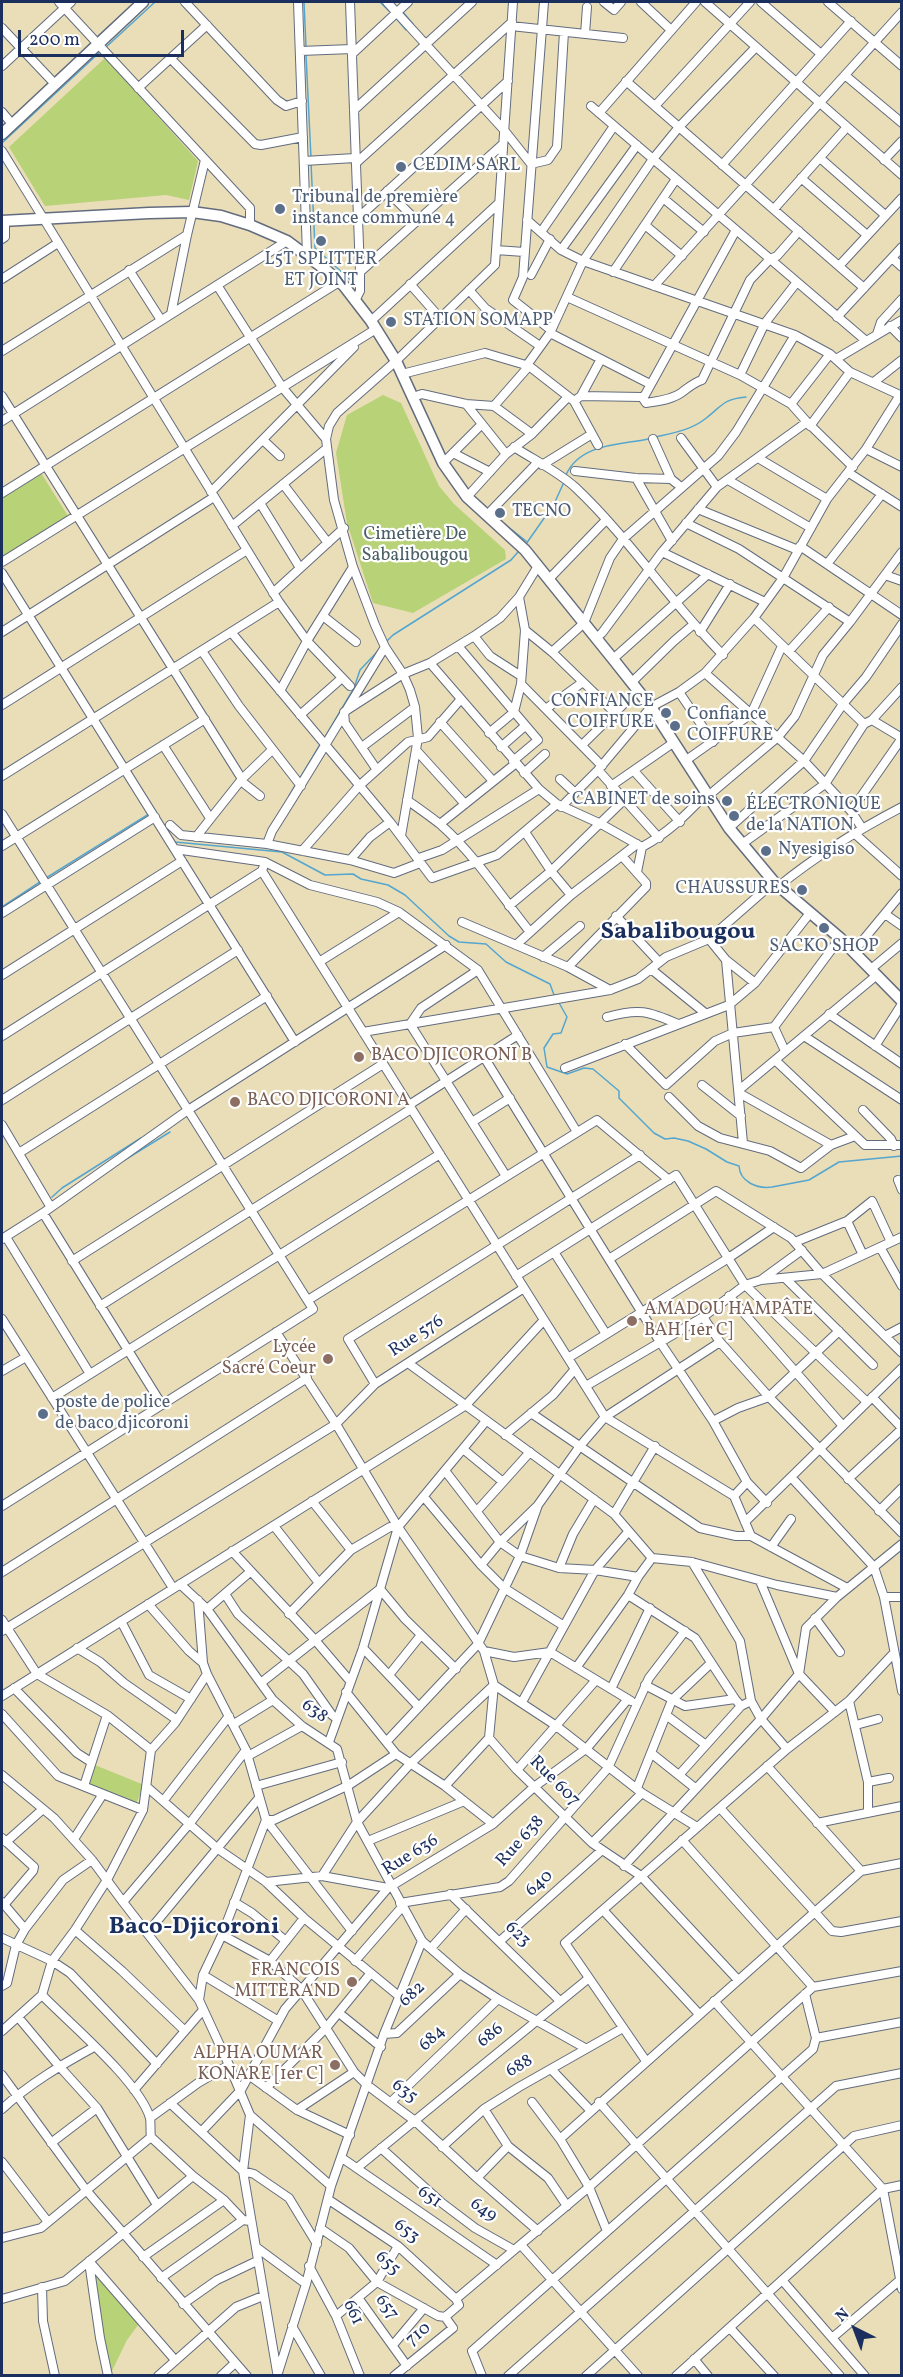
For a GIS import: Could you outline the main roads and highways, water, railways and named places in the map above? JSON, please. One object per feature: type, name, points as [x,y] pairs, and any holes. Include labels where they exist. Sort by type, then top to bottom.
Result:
[{"type":"main road","points":[[2,134],[143,2]]},
{"type":"main road","points":[[3,221],[42,217],[192,212],[221,216],[250,225],[286,241],[307,254],[339,282],[373,325],[396,361],[443,463],[467,497],[523,548],[635,686],[729,828],[777,884],[854,951],[902,1002]]},
{"type":"waterway","points":[[96,38],[136,2]]},
{"type":"waterway","points":[[105,48],[155,2]]},
{"type":"waterway","points":[[304,2],[306,47]]},
{"type":"waterway","points":[[380,2],[392,14]]},
{"type":"waterway","points":[[392,2],[398,8]]},
{"type":"waterway","points":[[402,11],[413,24]]},
{"type":"waterway","points":[[395,17],[406,30]]},
{"type":"waterway","points":[[70,63],[92,42]]},
{"type":"waterway","points":[[2,143],[101,51]]},
{"type":"waterway","points":[[306,55],[311,158]]},
{"type":"waterway","points":[[11,119],[45,87]]},
{"type":"waterway","points":[[311,163],[315,248],[356,285]]},
{"type":"waterway","points":[[656,437],[694,426],[727,401],[746,397]]},
{"type":"waterway","points":[[566,475],[572,465],[591,451],[648,439]]},
{"type":"waterway","points":[[526,544],[554,504],[564,482]]},
{"type":"waterway","points":[[502,522],[526,541]]},
{"type":"waterway","points":[[386,642],[393,635],[511,560],[518,552]]},
{"type":"waterway","points":[[325,737],[354,688],[360,670],[377,652]]},
{"type":"waterway","points":[[300,778],[321,743]]},
{"type":"waterway","points":[[289,796],[296,784]]},
{"type":"waterway","points":[[46,878],[149,814]]},
{"type":"waterway","points":[[172,838],[175,842],[282,852],[325,875],[353,874],[361,879],[388,885],[405,895],[449,936],[459,942],[486,944],[506,962],[550,984],[554,995]]},
{"type":"waterway","points":[[2,907],[40,882]]},
{"type":"waterway","points":[[558,1001],[567,1017],[561,1033],[553,1034],[544,1048],[547,1067],[567,1074],[584,1068],[593,1069],[619,1091],[619,1098],[654,1133],[665,1139],[688,1141],[739,1166],[742,1176],[750,1183],[761,1187],[772,1187],[809,1180],[839,1162],[902,1156]]},
{"type":"waterway","points":[[123,1161],[170,1132]]},
{"type":"waterway","points":[[52,1197],[62,1188],[141,1138]]},
{"type":"place","name":"CEDIM SARL","points":[[401,167]]},
{"type":"place","name":"Tribunal de première instance commune 4","points":[[280,209]]},
{"type":"place","name":"L5T SPLITTER ET JOINT","points":[[321,241]]},
{"type":"place","name":"STATION SOMAPP","points":[[391,322]]},
{"type":"place","name":"TECNO","points":[[500,513]]},
{"type":"place","name":"CONFIANCE COIFFURE","points":[[666,713]]},
{"type":"place","name":"Confiance COIFFURE","points":[[675,726]]},
{"type":"place","name":"CABINET de soins","points":[[727,801]]},
{"type":"place","name":"ÉLECTRONIQUE de la NATION","points":[[734,816]]},
{"type":"place","name":"Nyesigiso","points":[[766,851]]},
{"type":"place","name":"CHAUSSURES","points":[[802,890]]},
{"type":"place","name":"SACKO SHOP","points":[[824,928]]},
{"type":"place","name":"BACO DJICORONI B","points":[[359,1057]]},
{"type":"place","name":"BACO DJICORONI A","points":[[235,1102]]},
{"type":"place","name":"AMADOU HAMPÂTE BAH [1er C]","points":[[632,1321]]},
{"type":"place","name":"Lycée Sacré Coeur","points":[[328,1359]]},
{"type":"place","name":"poste de police de baco djicoroni","points":[[43,1414]]},
{"type":"place","name":"FRANCOIS MITTERAND","points":[[352,1982]]},
{"type":"place","name":"ALPHA OUMAR KONARE [1er C]","points":[[335,2065]]},
{"type":"district","name":"Sabalibougou","points":[[678,934]]},
{"type":"district","name":"Baco-Djicoroni","points":[[194,1929]]},
{"type":"park label","name":"Cimetière De Sabalibougou","points":[[415,546]]}]
